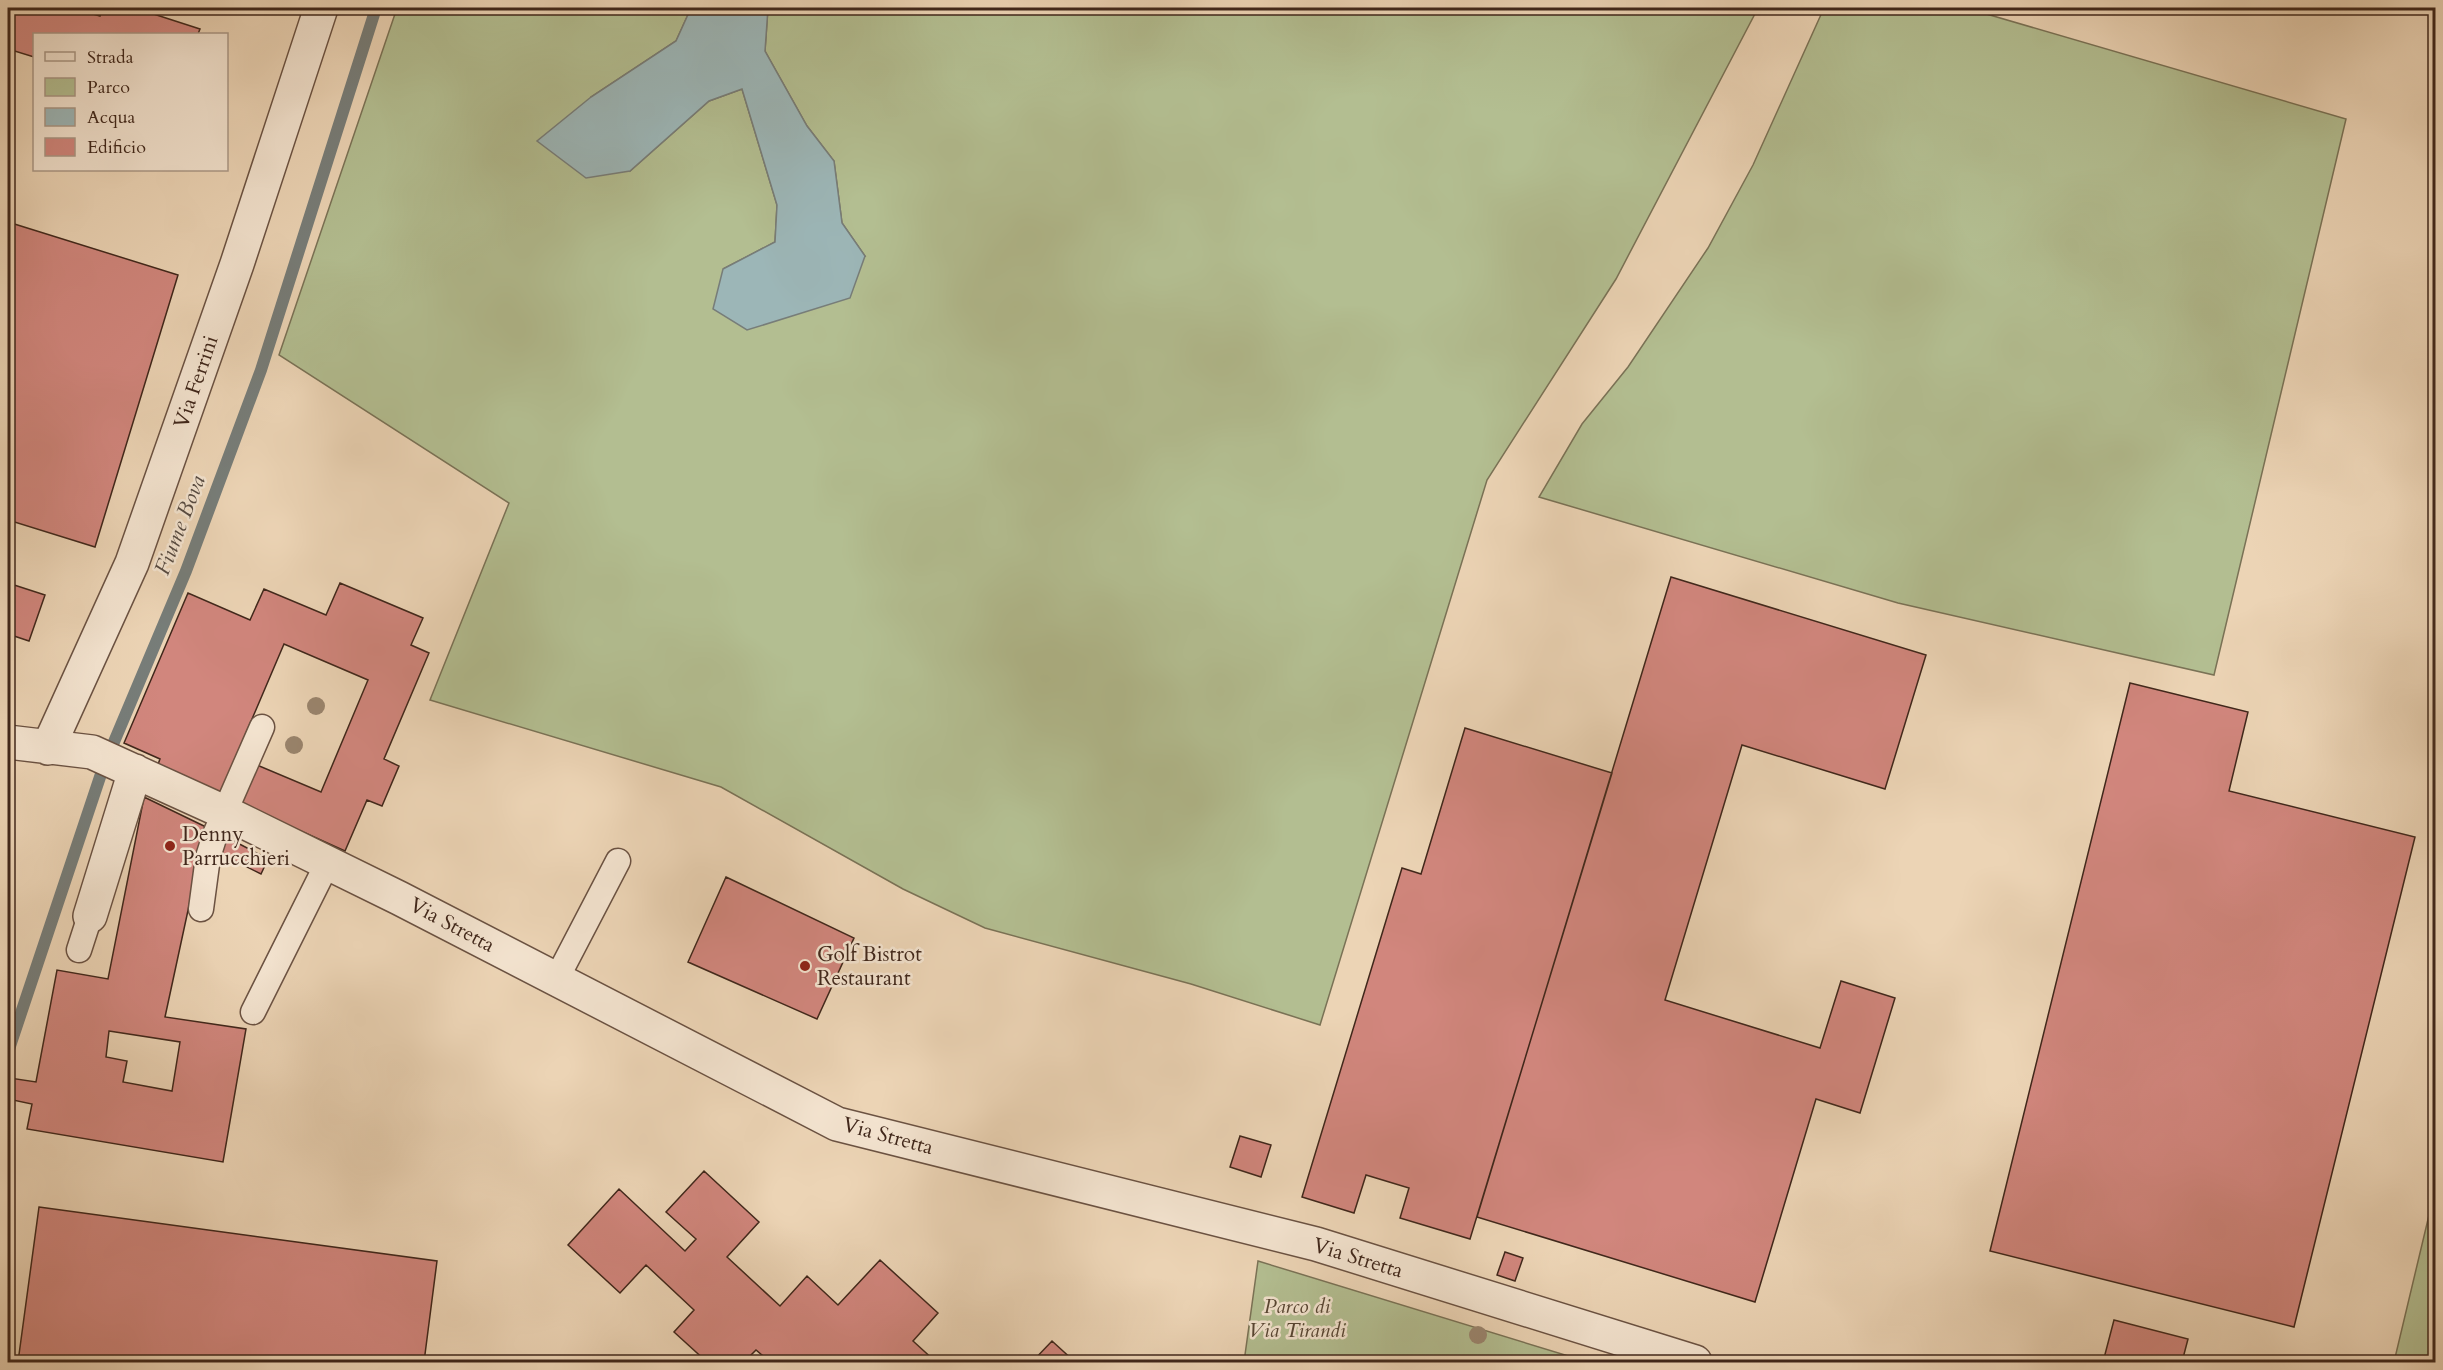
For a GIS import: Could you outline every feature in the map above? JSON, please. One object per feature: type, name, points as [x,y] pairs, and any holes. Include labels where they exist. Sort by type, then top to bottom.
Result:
[{"type":"street","name":"Via Ferrini","points":[[48,748],[132,563],[237,264],[321,8]]},
{"type":"street","name":"Via Stretta","points":[[8,742],[92,752],[224,812],[328,862],[837,1124],[1316,1244],[1695,1362]]},
{"type":"street","points":[[90,916],[135,771]]},
{"type":"lane","points":[[201,909],[208,857],[224,812],[262,727]]},
{"type":"lane","points":[[556,980],[618,861]]},
{"type":"lane","points":[[253,1012],[328,862]]},
{"type":"lane","points":[[79,950],[90,916]]},
{"type":"green space","points":[[397,8],[691,8],[676,41],[591,97],[630,171],[709,101],[742,89],[777,205],[775,242],[723,269],[865,256],[842,223],[834,161],[807,126],[765,51],[768,8],[1758,8],[1616,279],[1487,480],[1320,1025],[1191,984],[985,928],[903,889],[721,787],[430,700],[509,503],[279,355]]},
{"type":"green space","points":[[1824,8],[1966,8],[2346,119],[2214,675],[1898,603],[1539,497],[1582,424],[1628,367],[1708,248],[1753,165]]},
{"type":"green space","points":[[2435,1190],[2435,1362],[2394,1362]]},
{"type":"green space","name":"Parco di Via Tirandi","points":[[1258,1261],[1588,1362],[1244,1362]]},
{"type":"water","points":[[691,8],[768,8],[765,51],[807,126],[834,161],[842,223],[865,256],[850,298],[747,330],[713,309],[723,269],[775,242],[777,205],[742,89],[709,101],[630,171],[586,178],[537,141],[591,97],[676,41]]},
{"type":"building","points":[[8,8],[73,8],[100,16],[103,8],[135,8],[200,29],[198,33],[33,33],[33,57],[8,49]]},
{"type":"building","points":[[8,222],[178,275],[95,547],[8,520]]},
{"type":"building","points":[[1671,577],[1926,655],[1885,789],[1742,745],[1665,1000],[1820,1048],[1841,981],[1895,998],[1860,1113],[1816,1099],[1755,1302],[1477,1217]]},
{"type":"building","points":[[8,583],[45,595],[29,641],[14,636],[8,657]]},
{"type":"building","points":[[340,583],[423,618],[411,645],[429,653],[384,759],[399,766],[382,806],[367,800],[345,851],[241,804],[257,765],[321,792],[368,680],[284,644],[220,794],[157,767],[160,759],[124,743],[188,593],[250,620],[264,589],[326,615]]},
{"type":"building","points":[[2130,683],[2248,712],[2229,791],[2415,837],[2294,1327],[1990,1251]]},
{"type":"building","points":[[1465,728],[1612,773],[1470,1239],[1400,1218],[1409,1188],[1366,1175],[1354,1213],[1302,1197],[1402,868],[1421,874]]},
{"type":"building","points":[[144,797],[206,827],[165,1017],[246,1029],[223,1162],[27,1129],[32,1104],[8,1099],[10,1078],[36,1082],[57,970],[108,979]],"holes":[[[109,1031],[180,1042],[172,1091],[123,1082],[127,1061],[106,1057]]]},
{"type":"building","points":[[226,837],[268,859],[261,874],[219,853]]},
{"type":"building","points":[[726,877],[854,938],[817,1019],[688,962]]},
{"type":"building","points":[[1240,1136],[1271,1145],[1261,1177],[1230,1167]]},
{"type":"building","points":[[704,1171],[759,1222],[727,1257],[780,1306],[807,1276],[838,1305],[880,1260],[938,1313],[913,1341],[936,1362],[770,1362],[756,1350],[744,1362],[707,1362],[674,1332],[694,1310],[646,1265],[620,1293],[568,1245],[619,1189],[685,1251],[696,1239],[666,1212]]},
{"type":"building","points":[[39,1207],[437,1261],[424,1362],[18,1362]]},
{"type":"building","points":[[1505,1252],[1523,1258],[1515,1281],[1497,1275]]},
{"type":"building","points":[[2114,1320],[2188,1339],[2182,1362],[2103,1362]]},
{"type":"building","points":[[1052,1341],[1075,1362],[1032,1362]]},
{"type":"waterway","name":"Fiume Bova","points":[[8,1052],[103,768],[186,571],[261,370],[376,8]]},
{"type":"place","name":"Denny Parrucchieri","points":[[170,846]]},
{"type":"place","name":"Golf Bistrot Restaurant","points":[[805,966]]}]
